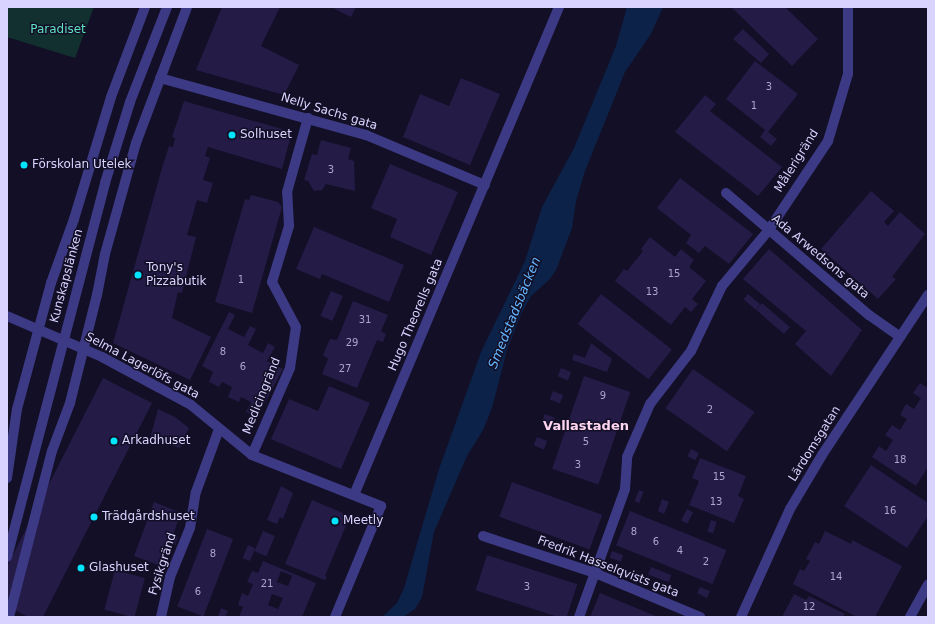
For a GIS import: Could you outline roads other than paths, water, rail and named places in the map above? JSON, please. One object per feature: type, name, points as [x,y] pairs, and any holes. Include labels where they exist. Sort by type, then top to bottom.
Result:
[{"type":"street","points":[[7,478],[17,409],[39,329],[111,97],[144,7]]},
{"type":"street","name":"Kunskapslänken","points":[[7,557],[105,183],[130,102],[167,7]]},
{"type":"street","points":[[9,617],[52,451],[66,415],[84,349],[115,216],[136,143],[188,7]]},
{"type":"street","name":"Hugo Theorells gata","points":[[354,495],[559,7]]},
{"type":"street","name":"Målerigränd","points":[[579,617],[625,489],[627,457],[650,404],[691,351],[722,286],[768,231],[828,141],[848,74],[848,7]]},
{"type":"street","name":"Nelly Sachs gata","points":[[160,78],[366,135],[485,185]]},
{"type":"street","name":"Medicingränd","points":[[252,455],[290,368],[296,327],[272,282],[289,226],[287,192],[308,118]]},
{"type":"street","name":"Ada Arwedsons gata","points":[[726,193],[768,231],[869,315],[900,337]]},
{"type":"street","name":"Lärdomsgatan","points":[[741,617],[790,509],[822,455],[928,295]]},
{"type":"street","name":"Selma Lagerlöfs gata","points":[[7,316],[84,349],[191,405],[252,455],[354,495]]},
{"type":"street","name":"Fysikgränd","points":[[161,617],[170,577],[190,528],[196,492],[219,429]]},
{"type":"street","points":[[335,617],[381,506],[354,495]]},
{"type":"street","name":"Fredrik Hasselqvists gata","points":[[483,536],[595,573],[700,617]]},
{"type":"street","points":[[910,617],[928,585]]},
{"type":"water","name":"Smedstadsbäcken","points":[[627,7],[663,7],[651,34],[625,72],[585,171],[576,201],[572,228],[556,270],[550,279],[531,296],[521,314],[507,350],[492,408],[483,430],[467,456],[434,532],[422,597],[415,609],[403,617],[382,617],[397,603],[404,588],[439,469],[481,352],[525,261],[542,207],[574,148],[616,46]]},
{"type":"place","name":"Solhuset","points":[[232,135]]},
{"type":"place","name":"Förskolan Utelek","points":[[24,165]]},
{"type":"place","name":"Tony's Pizzabutik","points":[[138,275]]},
{"type":"place","name":"Arkadhuset","points":[[114,441]]},
{"type":"place","name":"Trädgårdshuset","points":[[94,517]]},
{"type":"place","name":"Meetly","points":[[335,521]]},
{"type":"place","name":"Glashuset","points":[[81,568]]},
{"type":"district","name":"Vallastaden","points":[[586,426]]},
{"type":"park label","name":"Paradiset","points":[[58,30]]}]
